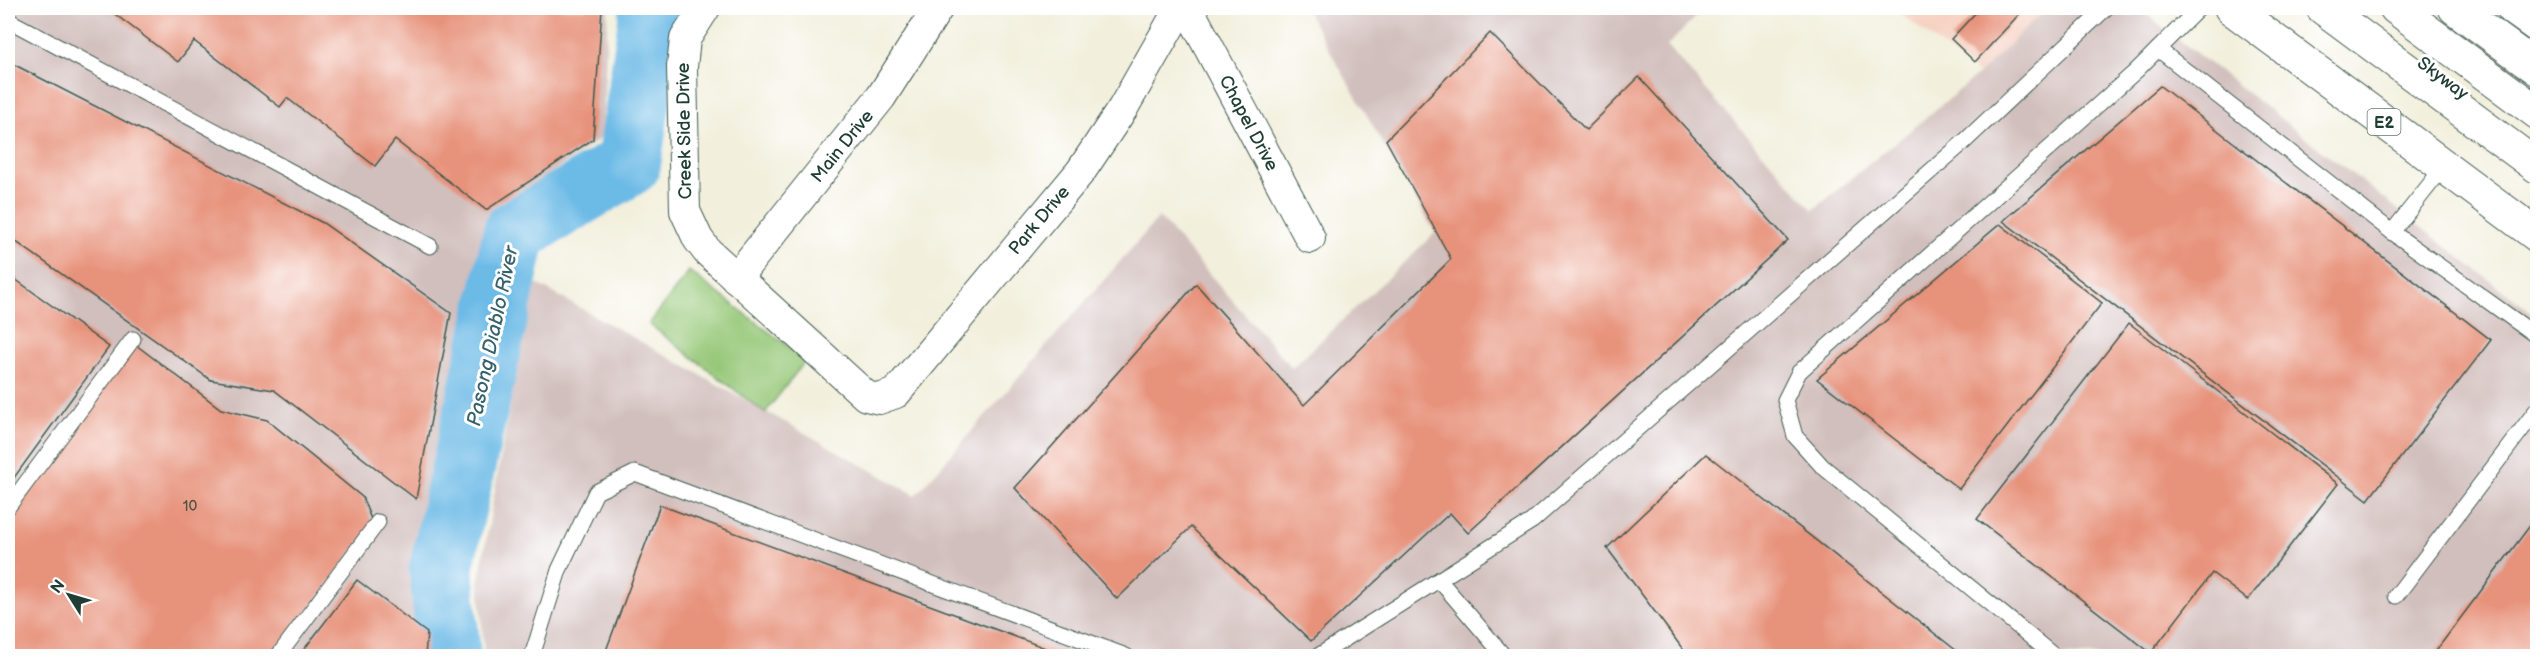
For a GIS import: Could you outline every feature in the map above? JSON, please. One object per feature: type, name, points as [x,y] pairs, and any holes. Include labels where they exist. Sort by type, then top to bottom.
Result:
[{"type":"highway","name":"E2","points":[[2231,8],[2538,237]]},
{"type":"highway","points":[[2323,8],[2538,167]]},
{"type":"highway","name":"Skyway","points":[[2349,8],[2538,148]]},
{"type":"highway","name":"Skyway","points":[[2396,8],[2538,113]]},
{"type":"highway","points":[[2454,8],[2538,69]]},
{"type":"highway","points":[[2513,8],[2538,26]]},
{"type":"street","name":"Creek Side Drive","points":[[705,8],[684,39],[682,67],[685,211],[698,239],[736,278],[866,396]]},
{"type":"street","name":"Main Drive","points":[[736,278],[881,96],[938,8]]},
{"type":"street","name":"Park Drive","points":[[866,396],[879,399],[896,393],[1080,171],[1123,108],[1180,8]]},
{"type":"street","name":"Chapel Drive","points":[[1188,8],[1310,238]]},
{"type":"lane","points":[[1318,657],[1532,521],[1965,141],[2106,8]]},
{"type":"lane","points":[[2054,657],[1822,466],[1795,436],[1785,400],[1799,372],[2136,71],[2199,8]]},
{"type":"lane","points":[[8,20],[430,246]]},
{"type":"lane","points":[[2158,49],[2392,232],[2538,337]]},
{"type":"lane","points":[[2392,232],[2438,174]]},
{"type":"lane","points":[[8,507],[133,339]]},
{"type":"lane","points":[[2396,596],[2538,408]]},
{"type":"lane","points":[[532,657],[559,570],[596,492],[635,473],[1126,657]]},
{"type":"lane","points":[[278,657],[378,522]]},
{"type":"lane","points":[[1440,581],[1504,657]]},
{"type":"shaded area","points":[[8,8],[608,8],[602,137],[496,212],[431,494],[448,656],[8,656]]},
{"type":"shaded area","points":[[1305,8],[1705,8],[1667,46],[1813,210],[1979,74],[2046,8],[2138,8],[2537,317],[2537,656],[484,656],[479,580],[532,281],[916,495],[1159,217],[1292,368],[1435,233]]},
{"type":"shaded area","points":[[1893,8],[2046,8],[1979,74]]},
{"type":"green space","points":[[689,271],[806,360],[765,413],[649,324]]},
{"type":"building","points":[[107,8],[602,8],[593,139],[486,210],[395,140],[375,166],[287,98],[280,107],[194,41],[178,62]]},
{"type":"building","points":[[1980,8],[2025,8],[1975,62],[1951,39]]},
{"type":"building","points":[[1490,33],[1586,130],[1639,77],[1788,240],[1468,533],[1450,513],[1311,641],[1191,527],[1117,599],[1015,488],[1196,284],[1304,405],[1451,259],[1386,140]]},
{"type":"building","points":[[15,65],[323,223],[451,313],[416,499],[274,390],[211,380],[8,236],[8,75]]},
{"type":"building","points":[[2160,86],[2491,340],[2368,500],[2003,221]]},
{"type":"building","points":[[2000,224],[2102,303],[1959,489],[1817,379]]},
{"type":"building","points":[[8,274],[109,347],[8,486]]},
{"type":"building","points":[[2129,323],[2338,484],[2248,600],[2212,573],[2151,653],[1977,519]]},
{"type":"building","points":[[136,345],[221,409],[267,420],[362,497],[373,524],[273,656],[8,656],[8,514]]},
{"type":"building","points":[[1706,454],[1962,655],[1688,656],[1607,548]]},
{"type":"building","points":[[660,505],[1067,656],[604,656]]},
{"type":"building","points":[[2538,515],[2538,656],[2432,656]]},
{"type":"building","points":[[357,580],[427,633],[425,656],[299,656]]},
{"type":"waterway","name":"Pasong Diablo River","points":[[449,656],[441,569],[515,232],[629,164],[652,8]]}]
